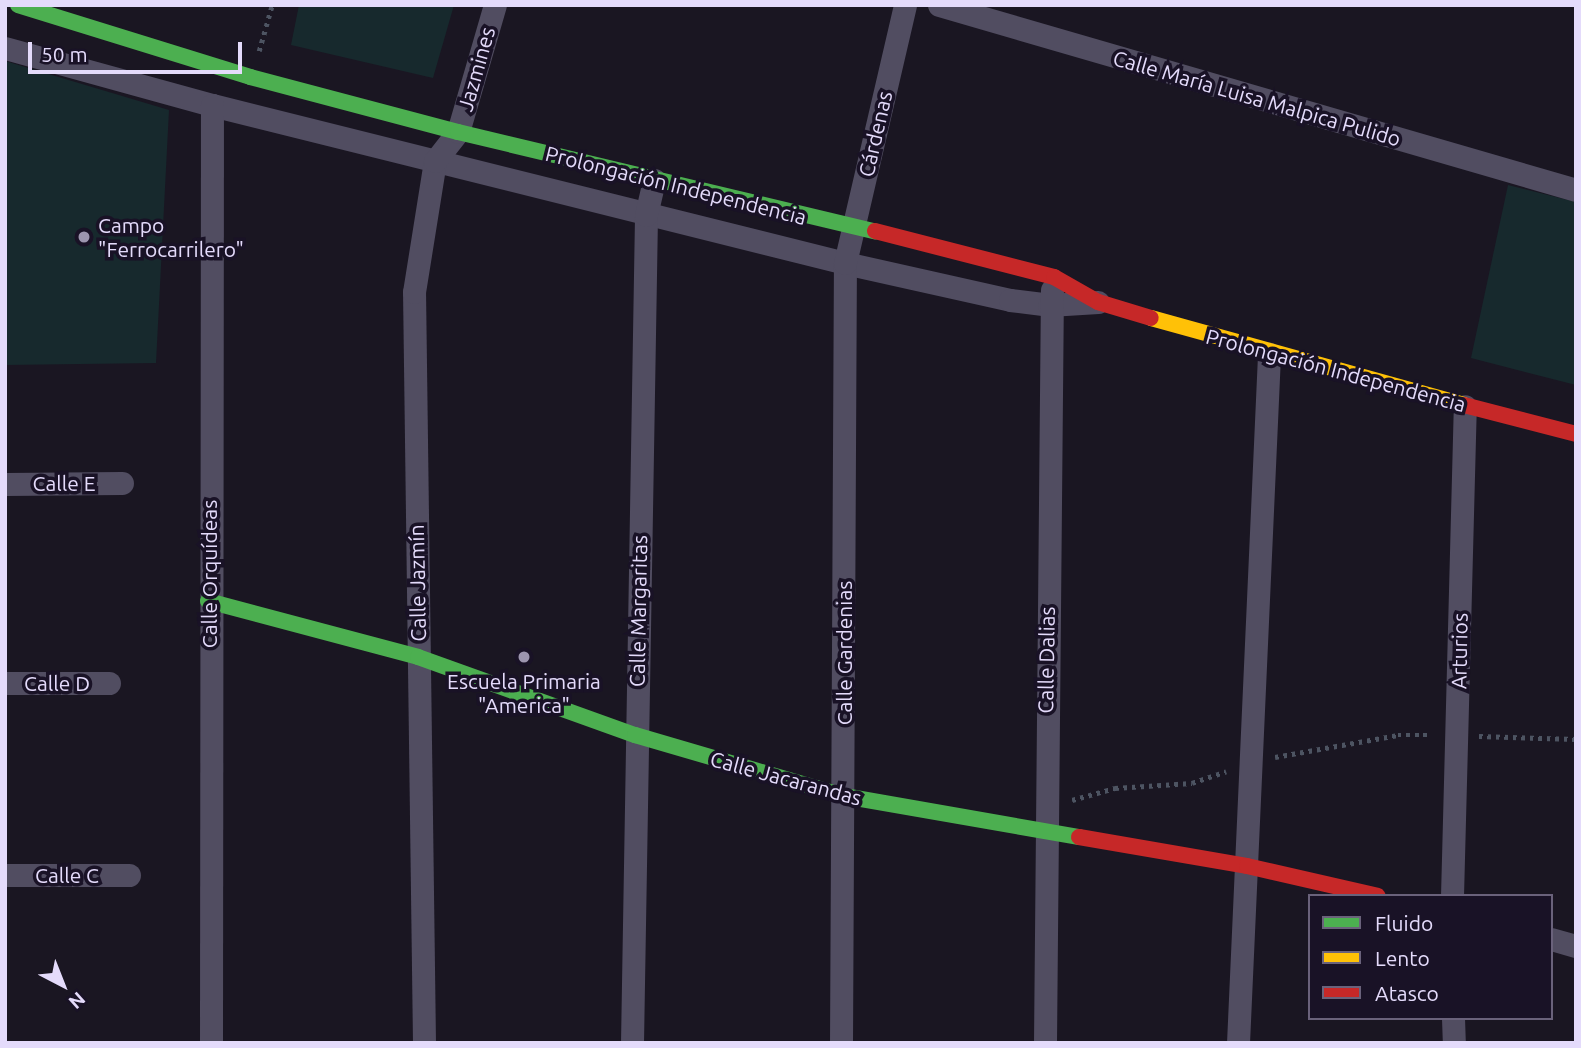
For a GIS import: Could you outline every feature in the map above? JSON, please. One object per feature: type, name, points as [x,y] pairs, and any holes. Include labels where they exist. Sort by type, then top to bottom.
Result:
[{"type":"street","name":"Prolongación Independencia","points":[[18,5],[250,77],[458,132],[1054,277],[1098,302],[1269,354],[1576,434]]},
{"type":"street","name":"Jazmines","points":[[458,132],[495,5]]},
{"type":"street","name":"Cárdenas","points":[[845,263],[905,5]]},
{"type":"street","name":"Calle María Luisa Malpica Pulido","points":[[939,5],[1576,190]]},
{"type":"street","name":"Prolongación Independencia","points":[[5,48],[212,105],[251,112],[646,215],[845,263],[1049,305],[1098,302]]},
{"type":"street","name":"Calle Orquídeas","points":[[211,1043],[208,601],[212,105]]},
{"type":"street","name":"Calle Jazmín","points":[[424,1043],[414,292],[435,161],[458,132]]},
{"type":"street","name":"Calle Margaritas","points":[[632,1043],[635,735],[646,215],[654,180]]},
{"type":"street","name":"Calle Gardenias","points":[[841,1043],[845,263]]},
{"type":"street","name":"Calle Dalias","points":[[1045,1043],[1044,832],[1049,305],[1054,277]]},
{"type":"street","points":[[1238,1043],[1247,866],[1248,763],[1269,354]]},
{"type":"street","name":"Arturios","points":[[1452,894],[1465,405]]},
{"type":"street","name":"Calle E","points":[[5,484],[122,483]]},
{"type":"street","name":"Calle Jacarandas","points":[[208,601],[418,657],[635,735],[844,796],[1247,866],[1369,894]]},
{"type":"street","name":"Calle D","points":[[5,683],[109,683]]},
{"type":"street","name":"Calle C","points":[[5,875],[129,875]]},
{"type":"street","points":[[1553,940],[1576,946]]},
{"type":"street","points":[[1453,1020],[1454,1043]]},
{"type":"path","points":[[250,77],[272,5]]},
{"type":"path","points":[[1044,832],[1074,796],[1115,788],[1192,783],[1248,763],[1398,735],[1576,739]]},
{"type":"shaded area","points":[[299,5],[454,5],[433,78],[291,45]]},
{"type":"shaded area","name":"Campo \"Ferrocarrilero\"","points":[[5,61],[169,110],[156,363],[5,365]]},
{"type":"shaded area","points":[[1508,185],[1576,202],[1576,385],[1471,358]]},
{"type":"traffic: fast","points":[[18,5],[250,77],[458,132],[875,231]]},
{"type":"traffic: fast","points":[[208,601],[418,657],[635,735],[844,796],[1079,837]]},
{"type":"traffic: slow","points":[[1151,318],[1464,405]]},
{"type":"traffic: jam","points":[[875,231],[1054,277],[1098,302],[1151,318]]},
{"type":"traffic: jam","points":[[1464,405],[1576,434]]},
{"type":"traffic: jam","points":[[1079,837],[1247,866],[1369,894]]},
{"type":"place","name":"Campo \"Ferrocarrilero\"","points":[[84,237]]},
{"type":"place","name":"Escuela Primaria \"America\"","points":[[524,657]]}]
